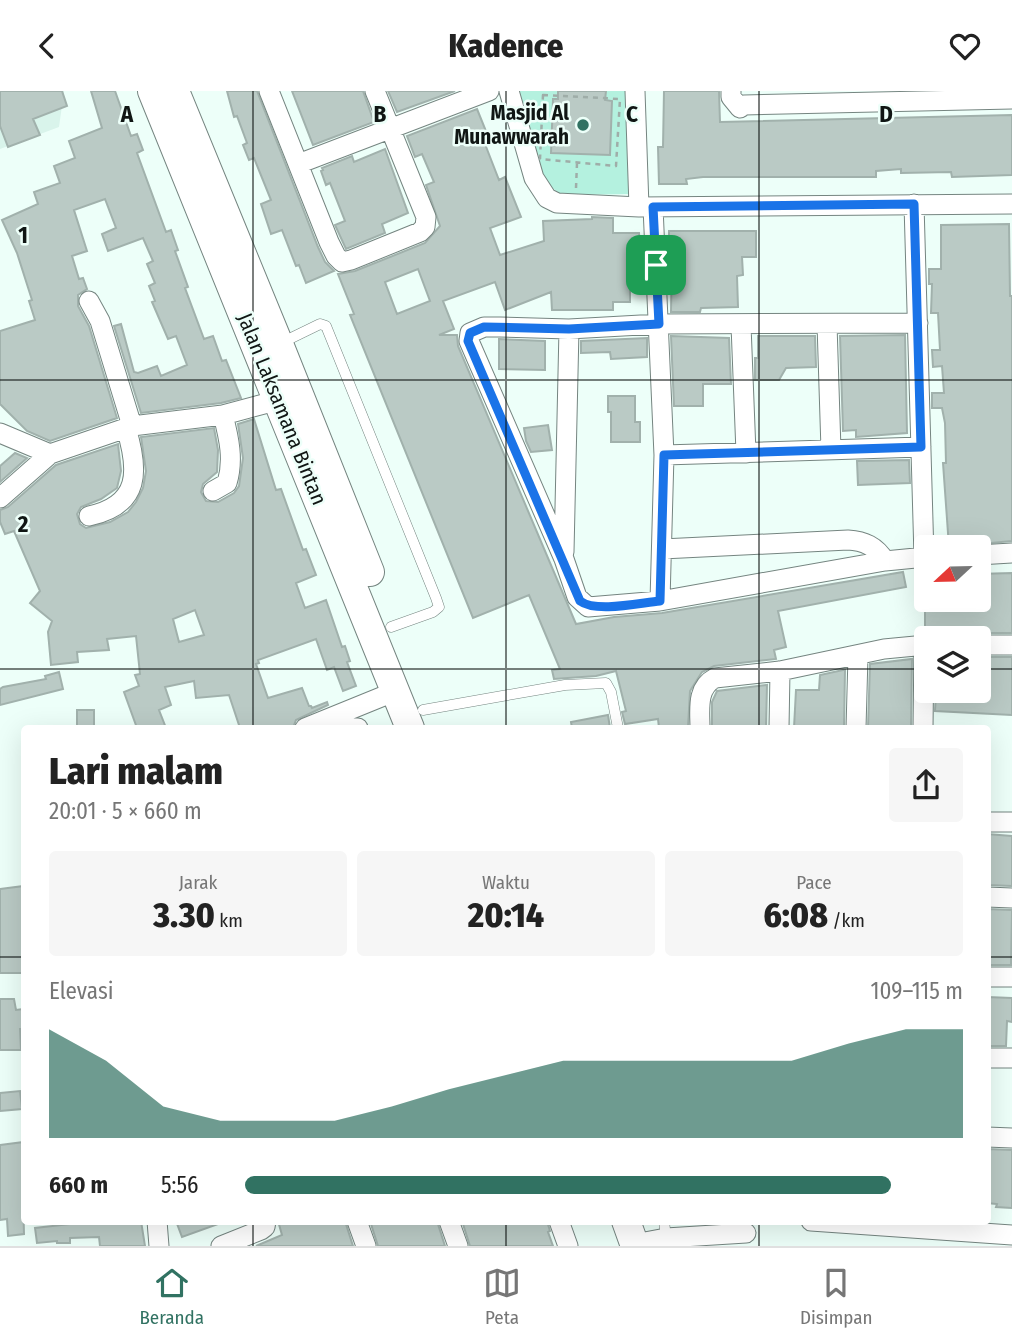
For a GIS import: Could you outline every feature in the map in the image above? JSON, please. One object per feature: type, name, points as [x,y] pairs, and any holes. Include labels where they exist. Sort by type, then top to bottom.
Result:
[{"type":"main road","name":"Jalan Laksamana Bintan","points":[[152,91],[279,400],[353,556],[391,627],[421,722]]},
{"type":"main road","name":"Jalan Laksamana Bintan","points":[[175,91],[279,344],[353,556],[396,691],[421,722]]},
{"type":"main road","points":[[611,1225],[627,1239]]},
{"type":"street","points":[[269,91],[336,256],[342,261],[351,260],[419,232],[425,227],[426,217],[375,91]]},
{"type":"street","points":[[298,164],[489,91]]},
{"type":"street","points":[[509,91],[538,187],[547,198],[557,203],[646,207],[1012,204]]},
{"type":"street","points":[[635,91],[659,324],[664,455],[660,601]]},
{"type":"street","points":[[731,91],[740,108],[813,97],[947,96],[1012,99]]},
{"type":"street","points":[[914,204],[924,535]]},
{"type":"street","points":[[89,301],[100,321],[129,427],[134,456],[134,481],[121,502],[104,512],[89,516]]},
{"type":"street","points":[[914,558],[660,601],[588,607],[577,597],[564,559],[468,341],[470,333],[484,327],[569,329],[659,324],[918,323]]},
{"type":"street","points":[[827,324],[831,450]]},
{"type":"street","points":[[741,325],[746,453]]},
{"type":"street","points":[[564,559],[569,329]]},
{"type":"street","points":[[0,498],[50,454],[129,427],[222,415],[279,400]]},
{"type":"street","points":[[212,491],[227,483],[229,474],[231,446],[222,415]]},
{"type":"street","points":[[0,433],[50,454]]},
{"type":"street","points":[[664,455],[921,447]]},
{"type":"street","points":[[662,549],[848,540],[870,545],[885,561]]},
{"type":"street","points":[[991,555],[1012,554]]},
{"type":"street","points":[[991,645],[1012,645]]},
{"type":"street","points":[[700,725],[702,689],[715,678],[780,671],[884,649],[914,646]]},
{"type":"street","points":[[856,725],[858,656]]},
{"type":"street","points":[[779,725],[780,671]]},
{"type":"street","points":[[312,725],[396,691]]},
{"type":"street","points":[[923,725],[924,703]]},
{"type":"street","points":[[991,822],[1012,822]]},
{"type":"street","points":[[991,897],[1012,898]]},
{"type":"street","points":[[991,977],[1012,977]]},
{"type":"street","points":[[991,1058],[1012,1058]]},
{"type":"street","points":[[991,1137],[1012,1138]]},
{"type":"street","points":[[157,1225],[159,1246]]},
{"type":"street","points":[[220,1246],[261,1230],[265,1225]]},
{"type":"street","points":[[358,1225],[366,1246]]},
{"type":"street","points":[[450,1225],[458,1246]]},
{"type":"street","points":[[560,1225],[568,1246]]},
{"type":"street","points":[[868,1225],[1012,1235]]},
{"type":"street","points":[[627,1239],[665,1230],[746,1234]]},
{"type":"lane","points":[[279,344],[320,324],[326,326],[436,598],[439,607],[433,612],[391,627]]},
{"type":"lane","points":[[421,722],[565,685],[606,683],[611,691],[617,725]]},
{"type":"path","points":[[543,95],[620,99],[616,166],[577,163],[540,159],[543,95]]},
{"type":"path","points":[[574,204],[577,163]]},
{"type":"shaded area","points":[[0,91],[64,91],[59,127],[0,149]]},
{"type":"green space","points":[[511,91],[631,91],[638,194],[561,195],[533,172],[540,159]]},
{"type":"building","points":[[0,91],[62,91],[67,106],[33,119],[40,135],[8,147],[0,126]]},
{"type":"building","points":[[91,91],[115,91],[131,136],[137,134],[143,150],[137,153],[166,232],[171,230],[178,250],[175,251],[188,287],[185,288],[204,339],[213,336],[241,398],[141,413],[114,326],[121,324],[134,372],[157,366],[161,376],[187,365],[176,336],[168,339],[152,302],[155,301],[149,286],[155,283],[147,264],[153,261],[143,238],[108,251],[102,234],[116,228],[105,199],[74,210],[87,251],[72,256],[79,279],[83,278],[87,289],[78,295],[78,306],[89,326],[117,418],[50,441],[27,431],[0,404],[0,331],[35,320],[29,301],[32,300],[17,253],[2,220],[38,204],[34,192],[60,183],[54,166],[75,158],[69,141],[102,128]]},
{"type":"building","points":[[227,91],[257,91],[318,247],[325,262],[334,271],[306,283],[282,230],[271,234],[261,204],[271,200],[254,158],[249,160],[243,145],[247,143],[237,116],[234,117]]},
{"type":"building","points":[[292,91],[363,91],[374,122],[313,145]]},
{"type":"building","points":[[388,91],[455,91],[397,112]]},
{"type":"building","points":[[558,91],[606,91],[605,100],[612,101],[610,155],[551,153],[553,99],[558,99]]},
{"type":"building","points":[[664,91],[719,91],[720,122],[1012,115],[1012,175],[952,177],[951,172],[901,173],[901,169],[876,171],[876,177],[703,177],[686,179],[687,184],[659,184],[658,147],[663,147]]},
{"type":"building","points":[[477,109],[490,141],[485,144],[499,180],[505,177],[521,217],[490,228],[500,255],[544,241],[543,221],[613,218],[613,233],[639,233],[642,288],[630,288],[630,302],[613,302],[613,310],[552,310],[551,292],[505,310],[495,282],[443,301],[454,329],[439,335],[457,335],[458,346],[576,624],[614,617],[662,613],[903,572],[906,587],[778,611],[786,647],[774,650],[776,659],[714,666],[702,672],[690,691],[688,725],[659,725],[658,719],[625,724],[622,712],[626,711],[616,671],[596,676],[554,679],[552,670],[560,669],[529,595],[473,618],[350,315],[354,314],[338,274],[355,271],[425,243],[440,226],[426,185],[434,182],[422,154],[415,157],[407,136]],"holes":[[[418,269],[430,301],[397,314],[385,282]]]},
{"type":"building","points":[[385,149],[408,213],[382,224],[385,233],[346,249],[335,225],[345,221],[330,183],[326,185],[322,168],[352,156],[354,162]]},
{"type":"building","points":[[1009,224],[1012,296],[1012,541],[991,543],[991,535],[948,535],[943,463],[946,463],[945,423],[942,408],[932,408],[932,393],[944,393],[942,366],[933,367],[932,350],[940,350],[938,313],[931,313],[932,284],[929,284],[929,269],[941,269],[941,225]]},
{"type":"building","points":[[669,231],[756,231],[756,257],[742,257],[743,275],[737,276],[738,307],[701,308],[700,312],[671,312],[672,257],[669,257]]},
{"type":"building","points":[[905,335],[907,433],[856,437],[856,430],[843,431],[840,336]]},
{"type":"building","points":[[671,336],[729,338],[731,384],[703,384],[703,406],[674,406]]},
{"type":"building","points":[[758,336],[815,336],[816,367],[786,368],[779,380],[755,380]]},
{"type":"building","points":[[647,338],[647,357],[611,359],[610,352],[581,353],[581,341]]},
{"type":"building","points":[[499,339],[545,341],[545,370],[499,369]]},
{"type":"building","points":[[608,396],[635,396],[635,422],[640,422],[640,442],[611,442]]},
{"type":"building","points":[[254,419],[276,490],[281,489],[303,550],[306,549],[316,575],[296,583],[305,608],[326,600],[342,647],[345,646],[350,661],[347,662],[356,686],[343,691],[334,667],[327,670],[316,639],[258,660],[259,663],[256,664],[268,698],[302,688],[312,708],[327,702],[328,705],[296,720],[294,725],[239,725],[229,695],[196,698],[194,681],[165,687],[171,705],[159,710],[165,725],[136,725],[124,692],[139,686],[135,675],[140,674],[136,636],[107,639],[109,650],[77,652],[78,662],[51,665],[48,632],[52,621],[30,603],[40,591],[14,531],[5,534],[0,522],[0,510],[8,507],[56,465],[118,444],[121,471],[117,488],[101,499],[81,507],[77,514],[80,524],[86,528],[110,522],[128,512],[143,488],[146,471],[141,437],[214,428],[218,450],[217,472],[203,484],[201,492],[206,501],[218,502],[234,493],[239,486],[243,458],[238,424]],"holes":[[[195,610],[204,635],[179,642],[173,619]]]},
{"type":"building","points":[[548,425],[552,450],[531,452],[524,428]]},
{"type":"building","points":[[15,453],[27,458],[0,482],[0,466]]},
{"type":"building","points":[[909,460],[910,483],[858,485],[857,461]]},
{"type":"building","points":[[1012,573],[1012,633],[991,633],[991,626],[925,626],[925,613],[990,613],[991,574]]},
{"type":"building","points":[[991,657],[1012,657],[1012,715],[935,711],[935,703],[991,703]]},
{"type":"building","points":[[912,659],[911,725],[868,725],[870,664]]},
{"type":"building","points":[[845,670],[844,725],[794,725],[796,690],[819,690],[820,675]]},
{"type":"building","points":[[59,672],[63,689],[0,705],[0,689],[3,687],[46,679],[45,676]]},
{"type":"building","points":[[767,685],[766,725],[712,725],[712,702],[717,691]]},
{"type":"building","points":[[77,710],[94,710],[94,725],[77,725]]},
{"type":"building","points":[[608,715],[610,725],[572,725],[571,722]]},
{"type":"building","points":[[991,834],[1012,836],[1012,886],[991,885]]},
{"type":"building","points":[[21,886],[21,973],[0,973],[0,889]]},
{"type":"building","points":[[991,909],[1012,910],[1011,965],[991,965]]},
{"type":"building","points":[[991,997],[1012,998],[1012,1022],[1007,1021],[1006,1046],[991,1046]]},
{"type":"building","points":[[0,999],[14,999],[16,1010],[21,1009],[21,1050],[0,1050]]},
{"type":"building","points":[[20,1091],[21,1109],[0,1111],[0,1093]]},
{"type":"building","points":[[21,1142],[21,1225],[24,1225],[24,1234],[8,1236],[7,1219],[0,1220],[0,1145]]},
{"type":"building","points":[[991,1149],[1012,1150],[1012,1208],[996,1207],[997,1204],[991,1203]]},
{"type":"building","points":[[62,1225],[142,1225],[145,1246],[100,1246],[99,1237],[70,1238],[70,1243],[37,1243],[35,1228]]},
{"type":"building","points":[[178,1225],[215,1225],[182,1237]]},
{"type":"building","points":[[279,1225],[346,1225],[353,1246],[256,1246],[282,1235]]},
{"type":"building","points":[[371,1225],[438,1225],[445,1246],[378,1246]]},
{"type":"building","points":[[463,1225],[548,1225],[553,1246],[470,1246]]},
{"type":"place","name":"Masjid Al Munawwarah","points":[[583,125]]},
{"type":"route","points":[[914,204],[921,447],[664,455],[660,601],[588,607],[577,597],[564,559],[468,341],[470,333],[484,327],[569,329],[659,324],[656,265],[653,207],[914,204]]}]
